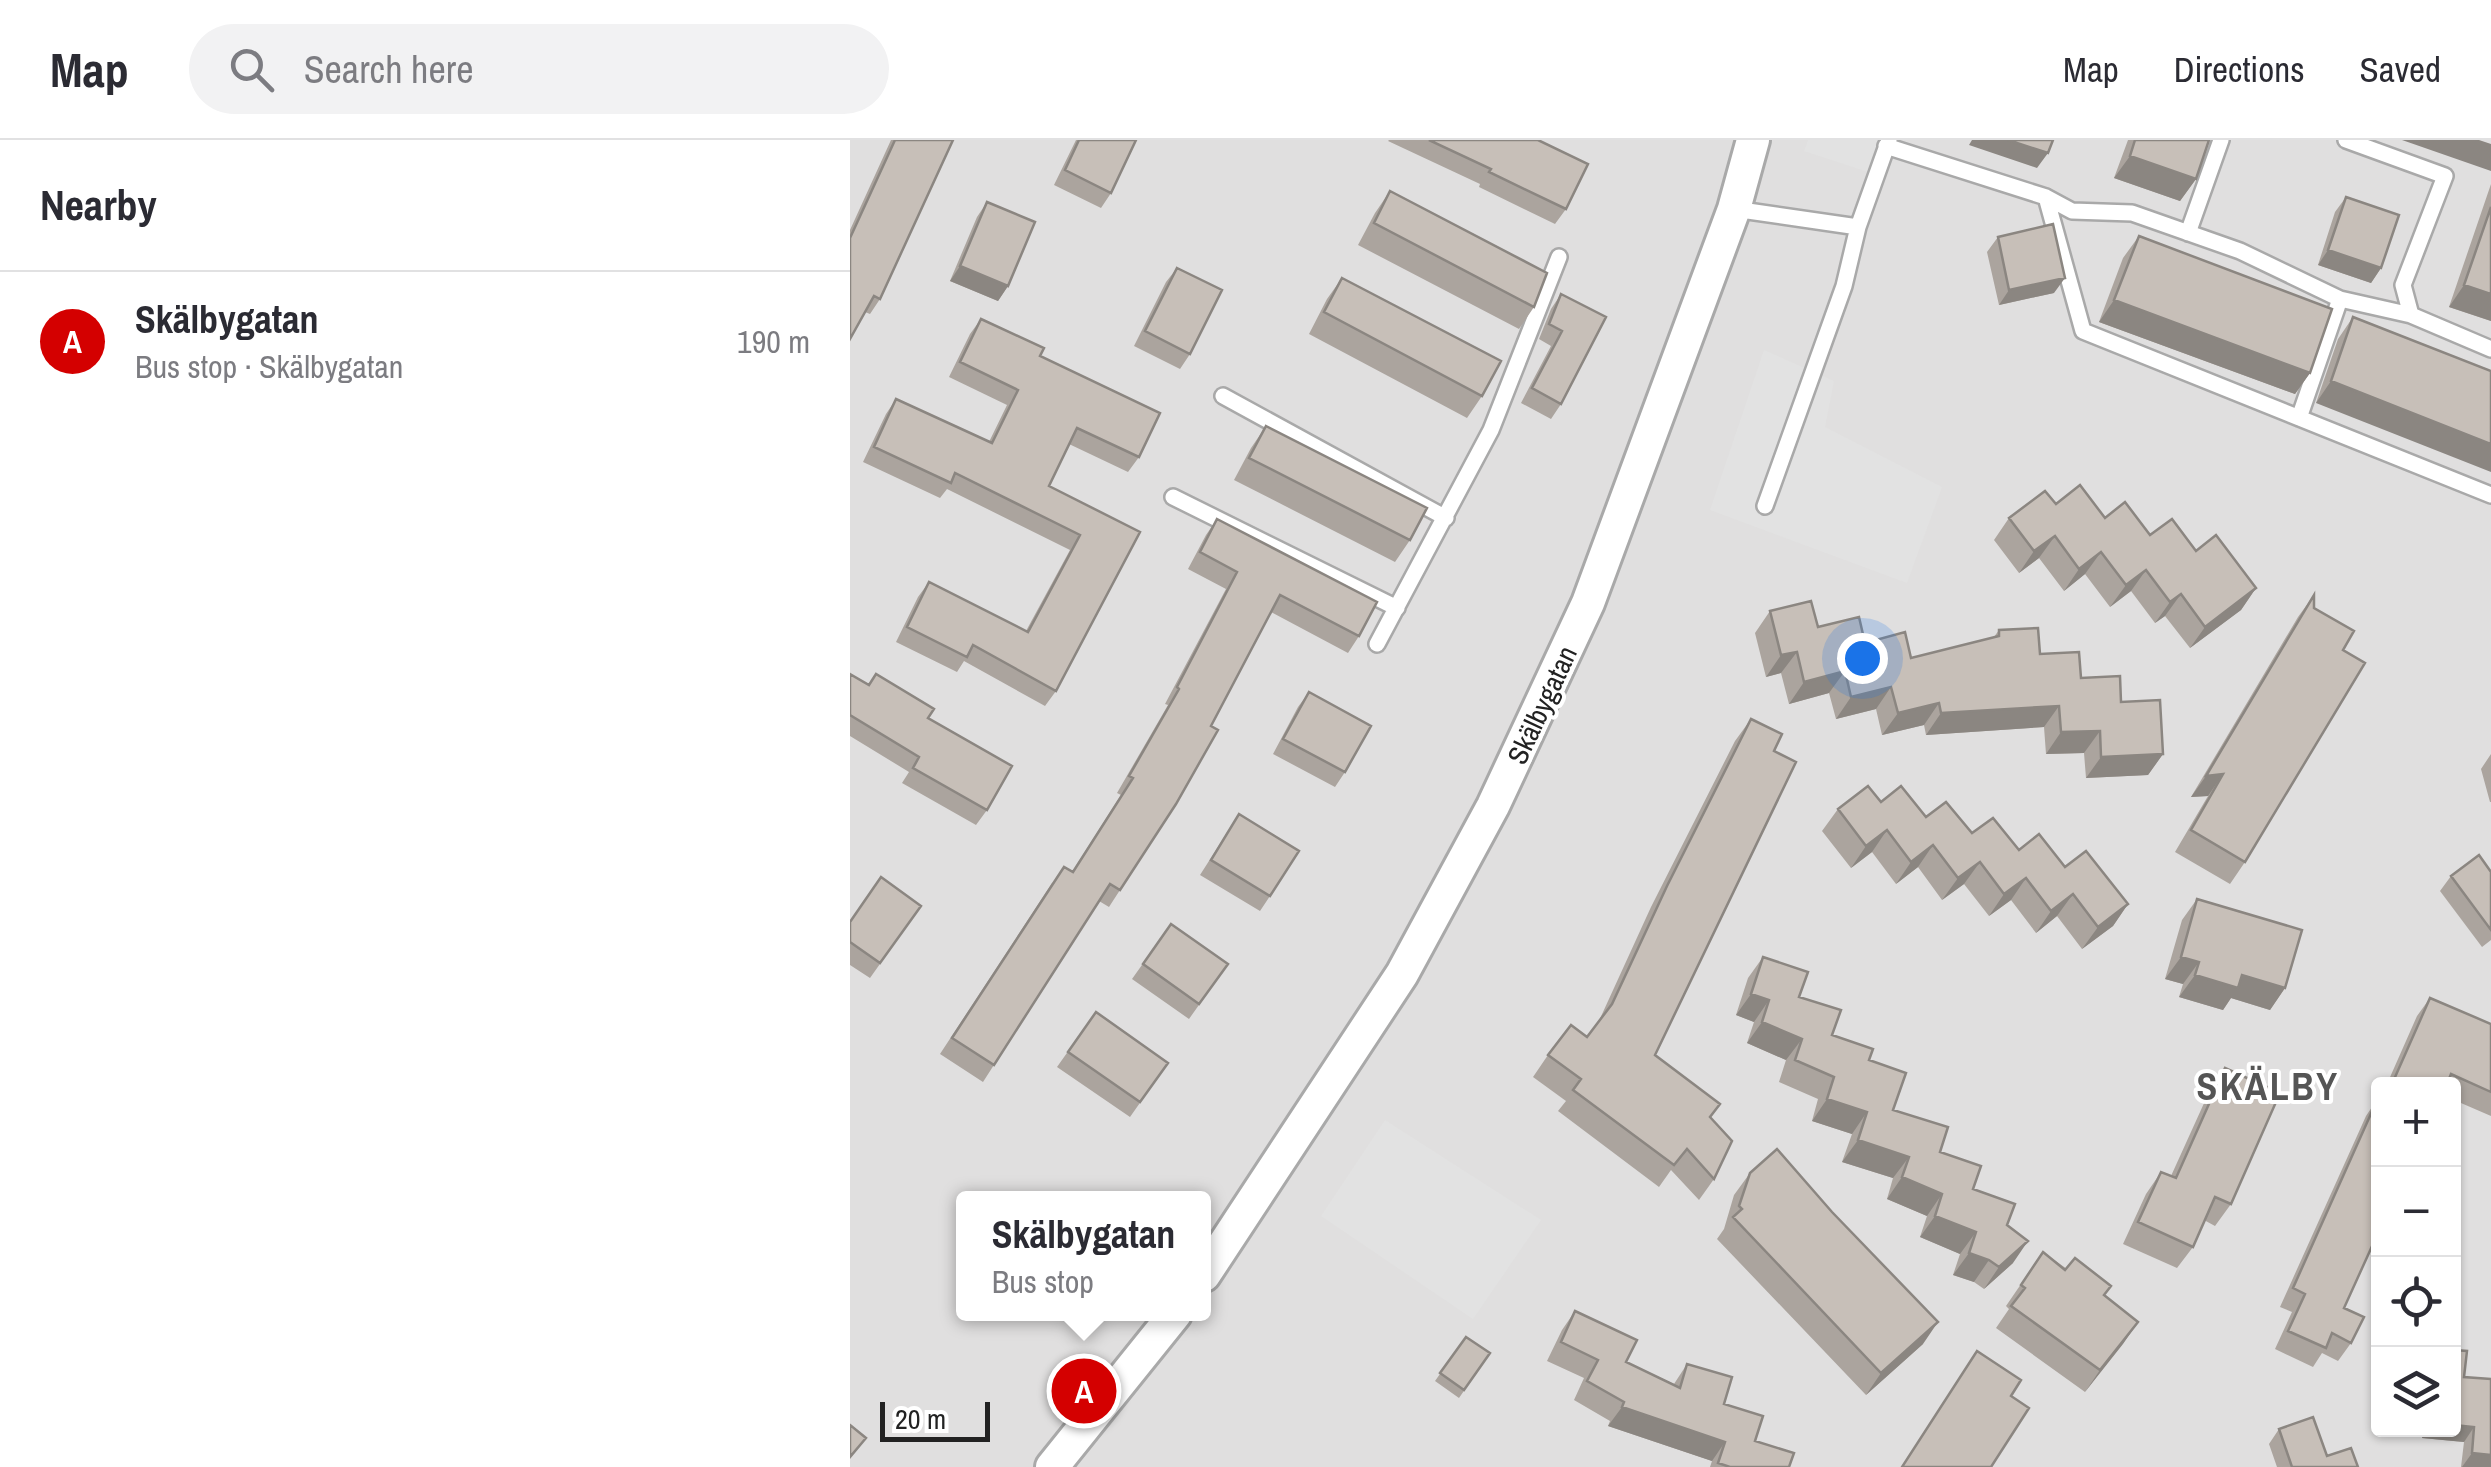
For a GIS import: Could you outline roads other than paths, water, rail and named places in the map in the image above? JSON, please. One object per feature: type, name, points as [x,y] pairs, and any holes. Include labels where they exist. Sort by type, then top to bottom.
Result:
[{"type":"street","name":"Skälbygatan","points":[[1211,1264],[1402,974],[1494,806],[1588,603],[1734,210],[1753,140]]},
{"type":"street","points":[[1052,1467],[1169,1321]]},
{"type":"lane","points":[[2188,233],[2221,140]]},
{"type":"lane","points":[[2346,140],[2446,176],[2403,285],[2411,315]]},
{"type":"lane","points":[[1765,506],[1844,286],[1858,227],[1887,143],[2046,196],[2072,211],[2132,212],[2240,252],[2340,299],[2411,315],[2491,349]]},
{"type":"lane","points":[[2046,196],[2084,331],[2491,495]]},
{"type":"lane","points":[[1734,210],[1858,227]]},
{"type":"lane","points":[[1377,644],[1492,430],[1558,257]]},
{"type":"lane","points":[[2299,418],[2340,299]]},
{"type":"lane","points":[[1223,396],[1446,518]]},
{"type":"lane","points":[[1173,498],[1398,608]]},
{"type":"place","name":"Skälbygatan","points":[[1084,1391]]},
{"type":"district","name":"SKÄLBY","points":[[2268,1087]]}]
